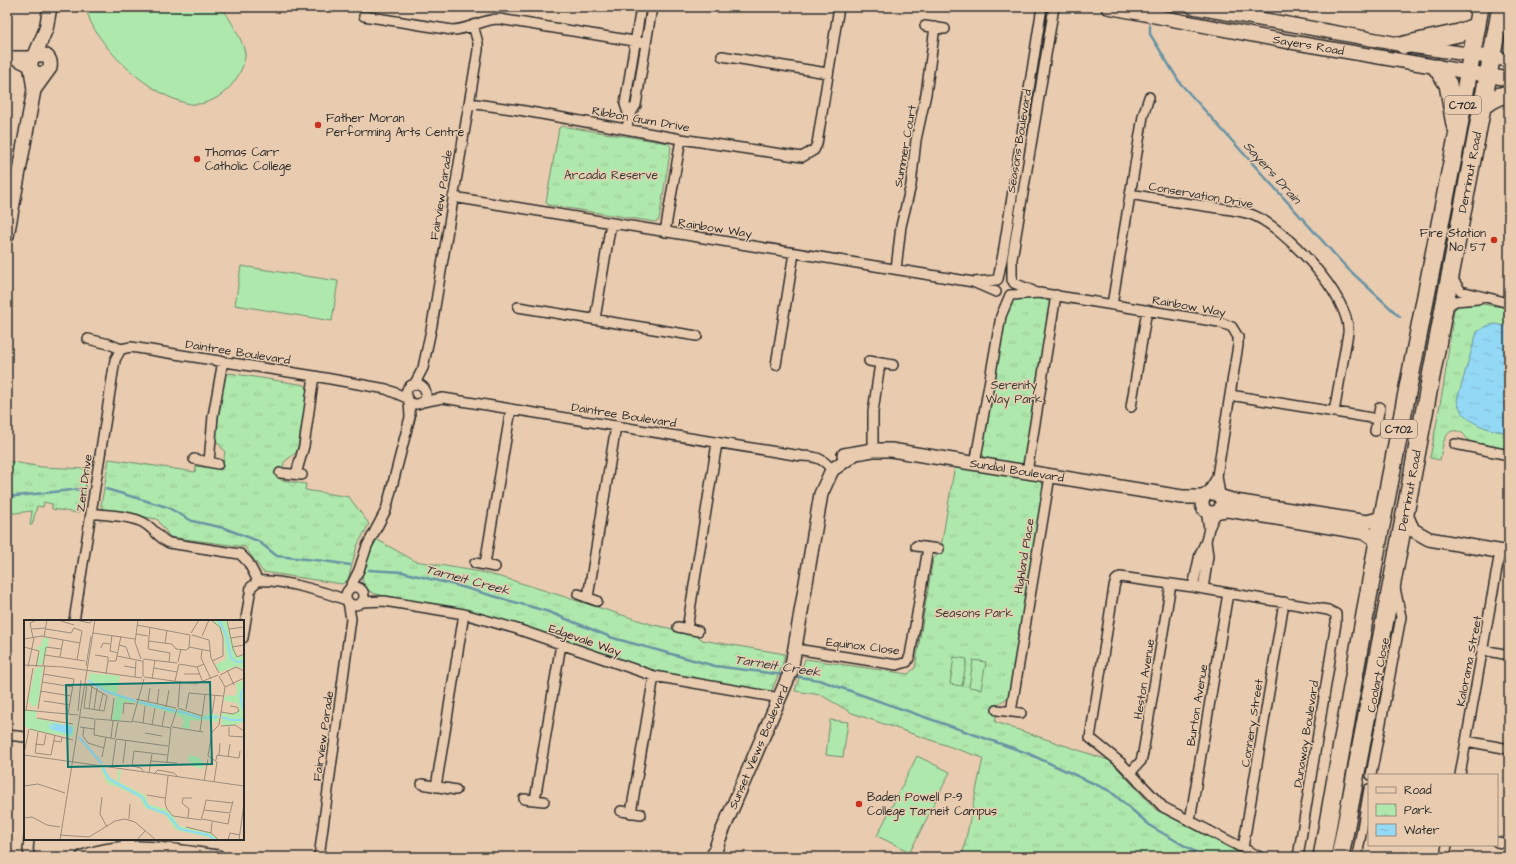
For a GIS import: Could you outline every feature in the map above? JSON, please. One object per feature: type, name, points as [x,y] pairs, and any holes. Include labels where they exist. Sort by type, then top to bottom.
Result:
[{"type":"highway","name":"Derrimut Road","points":[[1322,857],[1382,518],[1457,137],[1480,7]]},
{"type":"highway","name":"Derrimut Road","points":[[1340,857],[1501,7]]},
{"type":"highway","points":[[1508,7],[1509,18]]},
{"type":"highway","points":[[1404,45],[1459,33],[1477,26]]},
{"type":"highway","points":[[1436,68],[1448,84],[1457,137]]},
{"type":"highway","points":[[1482,105],[1500,96],[1509,94]]},
{"type":"street","points":[[7,236],[34,90],[33,62],[46,29],[50,7]]},
{"type":"street","points":[[629,116],[624,104],[641,7]]},
{"type":"street","points":[[627,129],[629,116],[636,105],[652,7]]},
{"type":"street","points":[[722,56],[827,74],[839,7]]},
{"type":"street","name":"Seasons Boulevard","points":[[997,279],[1003,254],[1042,7]]},
{"type":"street","name":"Seasons Boulevard","points":[[1013,281],[1012,258],[1054,7]]},
{"type":"street","name":"Sayers Road","points":[[1108,7],[1279,40],[1436,68],[1509,79]]},
{"type":"street","name":"Sayers Road","points":[[1193,7],[1404,45],[1509,60]]},
{"type":"street","points":[[364,16],[452,30],[459,30],[486,20],[499,19],[646,43]]},
{"type":"street","points":[[1279,40],[1281,23]]},
{"type":"street","name":"Fairview Parade","points":[[412,386],[423,368],[429,343],[478,43],[473,25]]},
{"type":"street","points":[[925,26],[945,29]]},
{"type":"street","name":"Summer Court","points":[[896,269],[901,226],[911,185],[916,140],[926,94],[935,27]]},
{"type":"street","points":[[34,90],[51,65],[48,57],[46,29]]},
{"type":"street","points":[[33,62],[42,54],[48,57]]},
{"type":"street","points":[[7,56],[33,62]]},
{"type":"street","points":[[33,62],[38,74],[47,72]]},
{"type":"street","name":"Ribbon Gum Drive","points":[[469,104],[519,110],[680,139],[792,156],[802,156],[810,153],[817,144],[827,74]]},
{"type":"street","points":[[1130,194],[1143,116],[1149,97]]},
{"type":"street","points":[[665,232],[680,139]]},
{"type":"street","name":"Conservation Drive","points":[[1112,305],[1130,194],[1250,214],[1283,235],[1299,250],[1331,287],[1348,322],[1348,333],[1334,412]]},
{"type":"street","name":"Rainbow Way","points":[[453,198],[973,282],[996,293]]},
{"type":"street","points":[[595,319],[611,223]]},
{"type":"street","points":[[776,365],[794,252]]},
{"type":"street","points":[[1450,275],[1458,290],[1509,303]]},
{"type":"street","points":[[975,464],[1001,316],[1010,295],[1014,290],[1013,281],[1004,276],[997,279],[994,287],[1001,316]]},
{"type":"street","name":"Rainbow Way","points":[[973,282],[997,279]]},
{"type":"street","name":"Rainbow Way","points":[[1013,281],[1039,293]]},
{"type":"street","points":[[996,293],[1005,297],[1010,295]]},
{"type":"street","name":"Rainbow Way","points":[[1010,295],[1039,293],[1056,295],[1219,322],[1232,326],[1237,333],[1238,341],[1217,476],[1209,505]]},
{"type":"street","points":[[1027,472],[1056,295]]},
{"type":"street","points":[[1444,310],[1448,304],[1455,301],[1470,299],[1493,300]]},
{"type":"street","points":[[518,307],[697,336]]},
{"type":"street","points":[[1131,407],[1147,310]]},
{"type":"street","name":"Daintree Boulevard","points":[[88,339],[109,344],[121,349],[131,346],[386,389],[408,399]]},
{"type":"street","name":"Zeri Drive","points":[[74,620],[115,360],[121,349]]},
{"type":"street","points":[[209,462],[213,416],[223,361]]},
{"type":"street","points":[[869,361],[892,365]]},
{"type":"street","points":[[873,450],[873,412],[880,363]]},
{"type":"street","name":"Fairview Parade","points":[[423,368],[425,389]]},
{"type":"street","points":[[280,473],[299,475],[314,376]]},
{"type":"street","points":[[347,601],[349,589],[359,570],[367,546],[386,510],[410,417],[407,392],[412,386],[420,385],[425,389],[426,396],[410,417]]},
{"type":"street","name":"Daintree Boulevard","points":[[386,389],[412,386]]},
{"type":"street","name":"Daintree Boulevard","points":[[425,389],[443,398],[801,456],[816,457],[828,467]]},
{"type":"street","points":[[1230,395],[1378,420]]},
{"type":"street","name":"Daintree Boulevard","points":[[421,402],[443,398]]},
{"type":"street","points":[[408,399],[414,403],[421,402]]},
{"type":"street","points":[[1375,431],[1380,407]]},
{"type":"street","points":[[486,564],[510,409]]},
{"type":"street","points":[[588,597],[616,426]]},
{"type":"street","points":[[698,631],[683,628],[717,442]]},
{"type":"street","points":[[1455,444],[1509,455]]},
{"type":"street","name":"Sundial Boulevard","points":[[828,467],[853,454],[873,450],[890,450],[1182,497],[1228,510],[1366,532],[1378,541]]},
{"type":"street","points":[[194,459],[218,464]]},
{"type":"street","name":"Sunset Views Boulevard","points":[[713,857],[719,839],[789,676],[796,649],[822,494],[828,467]]},
{"type":"street","name":"Highland Place","points":[[1011,712],[1050,476]]},
{"type":"street","name":"Rainbow Way","points":[[1217,476],[1221,496]]},
{"type":"street","points":[[1203,589],[1207,565],[1206,541],[1209,505],[1222,506],[1221,496],[1235,501],[1367,522],[1382,518]]},
{"type":"street","points":[[92,513],[141,522],[160,538],[169,543],[240,554],[248,562],[258,581]]},
{"type":"street","points":[[1405,513],[1413,530],[1429,539]]},
{"type":"street","points":[[1399,546],[1410,541],[1429,539],[1505,552]]},
{"type":"street","points":[[1193,587],[1200,554],[1206,541]]},
{"type":"street","points":[[916,546],[940,549]]},
{"type":"street","name":"Equinox Close","points":[[796,649],[897,665],[907,662],[910,656],[928,548]]},
{"type":"street","name":"Kalorama Street","points":[[1460,774],[1483,650],[1505,552]]},
{"type":"street","points":[[475,562],[495,567]]},
{"type":"street","points":[[1198,563],[1207,565]]},
{"type":"street","points":[[244,632],[251,587],[258,581],[268,581],[326,592],[354,605],[361,603],[364,597],[359,570]]},
{"type":"street","points":[[1260,857],[1159,804],[1130,773],[1093,742],[1090,736],[1116,580],[1123,576],[1284,602]]},
{"type":"street","name":"Coolart Close","points":[[1372,774],[1401,617],[1392,580]]},
{"type":"street","name":"Heston Avenue","points":[[1130,773],[1139,764],[1143,753],[1171,584]]},
{"type":"street","points":[[326,592],[356,587],[362,590]]},
{"type":"street","name":"Edgevale Way","points":[[362,590],[384,601]]},
{"type":"street","name":"Burton Avenue","points":[[1190,821],[1228,593]]},
{"type":"street","points":[[578,594],[597,601]]},
{"type":"street","name":"Fairview Parade","points":[[319,857],[351,619],[347,601]]},
{"type":"street","name":"Edgevale Way","points":[[361,603],[384,601],[464,614],[506,625],[654,676],[780,698]]},
{"type":"street","name":"Dunaway Boulevard","points":[[1284,602],[1328,610],[1336,614],[1336,623],[1298,857]]},
{"type":"street","name":"Connery Street","points":[[1243,848],[1284,602]]},
{"type":"street","name":"Fairview Parade","points":[[351,619],[361,603]]},
{"type":"street","points":[[436,787],[464,614]]},
{"type":"street","points":[[535,800],[561,644]]},
{"type":"street","points":[[1483,650],[1509,655]]},
{"type":"street","points":[[621,811],[636,813],[654,676]]},
{"type":"street","points":[[997,710],[1021,713]]},
{"type":"street","points":[[7,735],[24,737]]},
{"type":"street","points":[[1466,741],[1509,749]]},
{"type":"street","points":[[422,784],[456,790]]},
{"type":"street","points":[[1357,857],[1368,795]]},
{"type":"street","points":[[524,799],[544,801]]},
{"type":"street","points":[[29,840],[28,850],[30,857]]},
{"type":"street","points":[[1498,842],[1509,844]]},
{"type":"street","points":[[1445,857],[1447,846]]},
{"type":"street","points":[[83,857],[121,848],[147,848],[218,857]]},
{"type":"green space","points":[[86,7],[222,7],[243,45],[245,56],[243,65],[233,83],[218,97],[200,104],[191,104],[176,100],[143,81],[112,53],[91,22]]},
{"type":"green space","name":"Arcadia Reserve","points":[[561,126],[668,143],[671,147],[659,220],[655,222],[548,205],[546,202],[559,128]]},
{"type":"green space","points":[[241,266],[338,281],[332,321],[235,305]]},
{"type":"green space","name":"Serenity Way Park","points":[[1018,296],[1032,296],[1045,299],[1049,301],[1051,305],[1024,463],[1021,465],[985,459],[982,453],[1005,314],[1012,300]]},
{"type":"green space","points":[[1462,303],[1476,303],[1509,308],[1509,451],[1471,443],[1462,433],[1451,431],[1443,444],[1440,460],[1430,458],[1444,383],[1454,310]]},
{"type":"green space","points":[[229,373],[305,385],[308,389],[297,452],[284,462],[281,480],[306,484],[305,490],[349,497],[369,524],[357,546],[348,580],[342,584],[263,572],[245,547],[170,537],[157,519],[104,511],[101,506],[109,459],[195,472],[196,466],[222,470],[225,452],[215,439],[225,375]]},
{"type":"green space","points":[[7,461],[42,467],[88,469],[82,510],[78,513],[52,509],[52,504],[44,502],[43,507],[37,506],[32,525],[30,525],[32,511],[7,514]]},
{"type":"green space","name":"Seasons Park","points":[[955,465],[1040,480],[1044,487],[1010,696],[998,704],[995,722],[1111,761],[1155,809],[1247,857],[962,857],[983,758],[852,713],[821,695],[795,691],[805,659],[908,674],[915,668],[933,559],[940,553]]},
{"type":"green space","points":[[376,539],[415,561],[481,572],[508,579],[654,625],[697,634],[702,640],[785,654],[782,666],[771,692],[658,672],[486,615],[375,594],[364,584],[362,577],[365,561]]},
{"type":"green space","points":[[954,657],[967,659],[962,686],[950,684]]},
{"type":"green space","points":[[973,660],[986,662],[981,689],[969,687]]},
{"type":"green space","points":[[830,720],[848,722],[843,757],[826,755]]},
{"type":"green space","points":[[917,756],[950,772],[910,852],[877,836]]},
{"type":"water","points":[[1496,324],[1509,327],[1509,433],[1485,428],[1470,420],[1464,415],[1457,400],[1477,332],[1487,326]]},
{"type":"waterway","name":"Sayers Drain","points":[[1150,26],[1150,34],[1180,83],[1346,267],[1400,317]]},
{"type":"waterway","name":"Tarneit Creek","points":[[7,497],[81,489]]},
{"type":"waterway","name":"Tarneit Creek","points":[[106,489],[167,507],[192,521],[224,528],[258,541],[277,556],[350,565]]},
{"type":"waterway","name":"Tarneit Creek","points":[[369,570],[402,572],[455,585],[549,612],[613,638],[715,666],[784,675]]},
{"type":"waterway","name":"Tarneit Creek","points":[[793,676],[819,680],[1027,753],[1110,791],[1152,827],[1204,857]]},
{"type":"place","name":"Father Moran Performing Arts Centre","points":[[318,125]]},
{"type":"place","name":"Thomas Carr Catholic College","points":[[197,159]]},
{"type":"place","name":"Fire Station No. 57","points":[[1494,240]]},
{"type":"place","name":"Baden Powell P-9 College Tarneit Campus","points":[[859,804]]}]
